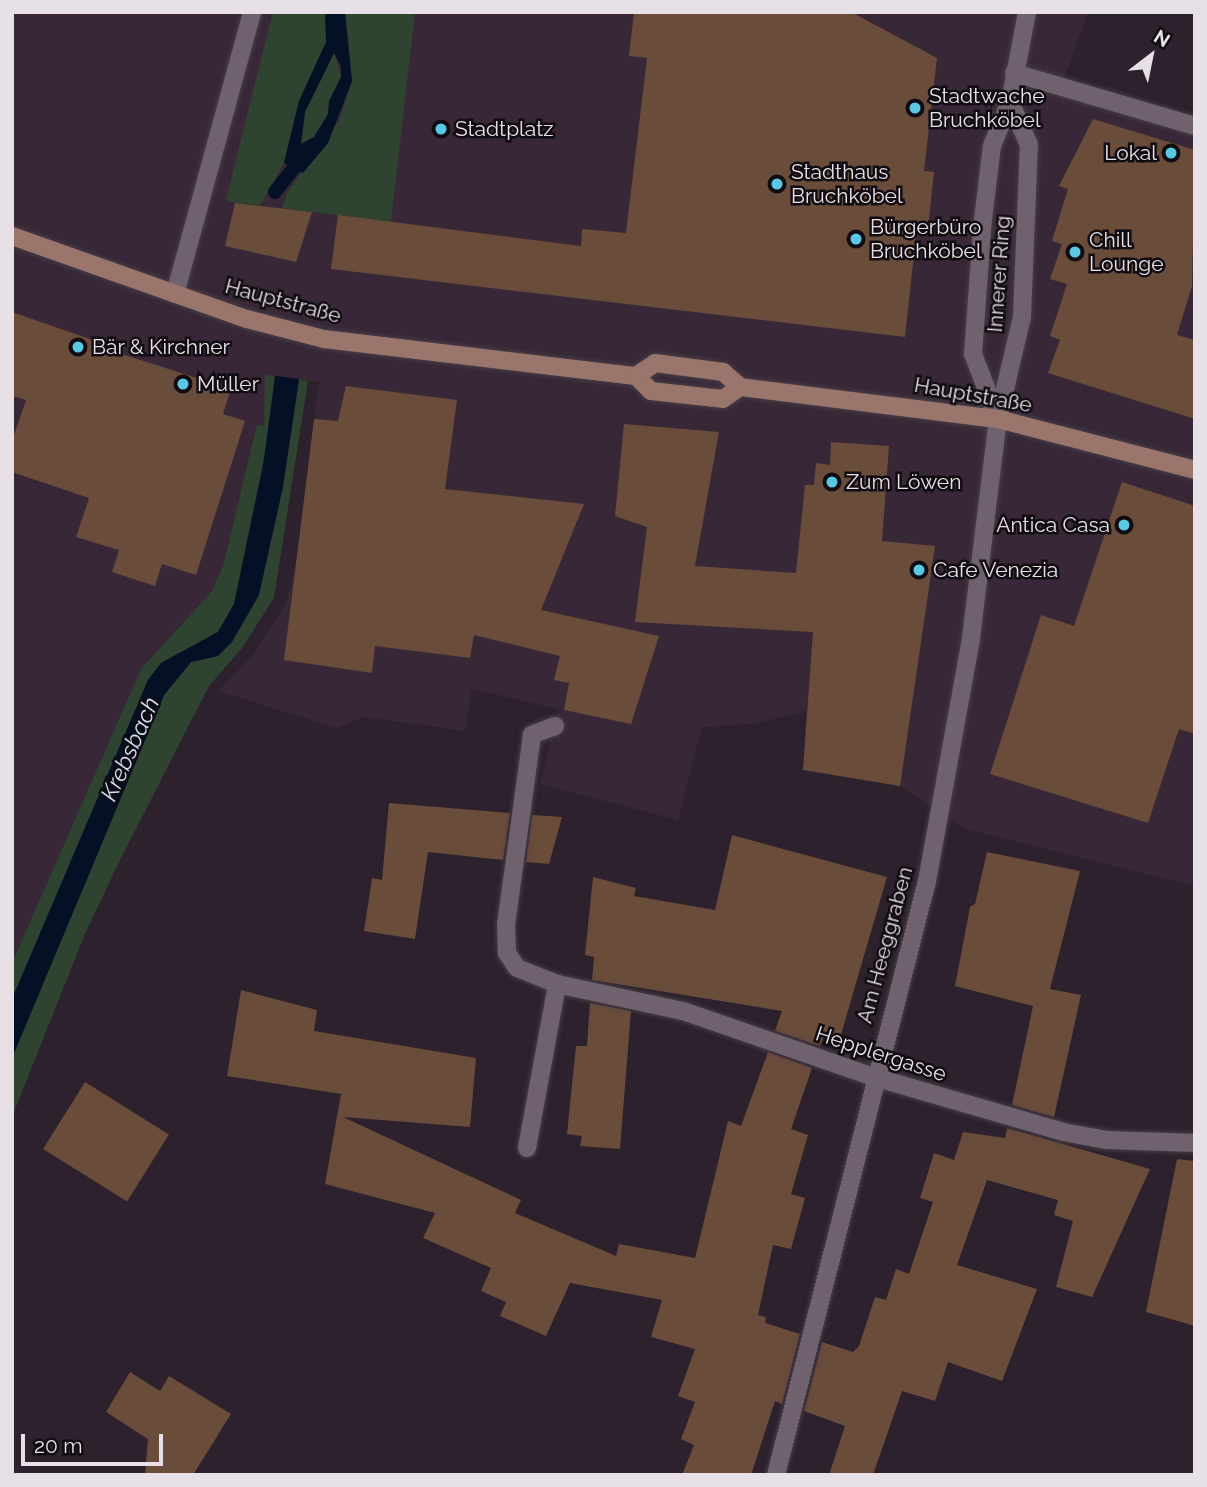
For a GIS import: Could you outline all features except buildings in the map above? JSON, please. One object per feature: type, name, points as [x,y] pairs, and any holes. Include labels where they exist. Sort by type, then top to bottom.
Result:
[{"type":"main road","name":"Hauptstraße","points":[[12,236],[247,319],[313,336],[636,376],[651,391],[723,399],[740,387]]},
{"type":"main road","name":"Hauptstraße","points":[[636,376],[655,363],[723,372],[740,387],[998,419],[1195,470]]},
{"type":"street","points":[[175,294],[252,12]]},
{"type":"street","name":"Innerer Ring","points":[[998,419],[974,354],[992,146],[1010,102],[1027,12]]},
{"type":"street","points":[[1014,73],[1195,126]]},
{"type":"street","name":"Innerer Ring","points":[[998,419],[1022,317],[1029,145],[1010,102]]},
{"type":"street","name":"Am Heeggraben","points":[[776,1475],[826,1291],[874,1077],[927,881],[971,638],[998,419]]},
{"type":"street","name":"Hepplergasse","points":[[555,726],[532,735],[506,924],[507,953],[517,968],[557,984],[683,1011],[874,1077],[1063,1132],[1107,1140],[1195,1143]]},
{"type":"street","points":[[527,1148],[557,984]]},
{"type":"shaded area","points":[[12,12],[1088,12],[1063,81],[1195,118],[1195,886],[966,829],[900,786],[803,770],[806,711],[753,724],[702,727],[678,820],[540,784],[558,709],[472,689],[465,731],[364,717],[337,728],[218,691],[253,655],[287,601],[298,553],[319,382],[266,374],[264,427],[257,424],[223,566],[212,591],[141,669],[12,963]]},
{"type":"green space","points":[[273,12],[325,12],[327,42],[299,101],[284,163],[260,205],[235,203],[226,200]]},
{"type":"green space","points":[[345,12],[415,12],[391,222],[282,208],[287,193],[339,121],[352,81]]},
{"type":"green space","points":[[334,53],[341,77],[329,101],[328,114],[314,137],[301,144],[305,112]]},
{"type":"green space","points":[[265,374],[275,376],[270,428],[234,604],[218,632],[161,663],[148,680],[12,999],[12,963],[141,669],[212,591],[223,566],[257,424],[264,426]]},
{"type":"green space","points":[[299,379],[308,381],[274,598],[242,648],[209,686],[119,862],[85,934],[12,1117],[12,1058],[164,695],[191,662],[218,656],[291,433]]},
{"type":"water","points":[[325,12],[345,12],[352,81],[328,143],[303,173],[284,163],[299,101],[326,42]],"holes":[[[334,53],[341,66],[341,77],[329,101],[328,114],[314,137],[301,144],[305,112]]]},
{"type":"water","points":[[275,376],[299,379],[283,487],[259,595],[232,642],[218,656],[191,662],[164,695],[12,1058],[12,999],[148,680],[161,663],[218,632],[234,604],[263,467]]},
{"type":"waterway","name":"Krebsbach","points":[[275,192],[304,155]]},
{"type":"place","name":"Stadtwache Bruchköbel","points":[[915,108]]},
{"type":"place","name":"Stadtplatz","points":[[441,129]]},
{"type":"place","name":"Lokal","points":[[1171,153]]},
{"type":"place","name":"Stadthaus Bruchköbel","points":[[777,184]]},
{"type":"place","name":"Bürgerbüro Bruchköbel","points":[[856,239]]},
{"type":"place","name":"Chill Lounge","points":[[1075,252]]},
{"type":"place","name":"Bär & Kirchner","points":[[78,347]]},
{"type":"place","name":"Müller","points":[[183,384]]},
{"type":"place","name":"Zum Löwen","points":[[832,482]]},
{"type":"place","name":"Antica Casa","points":[[1124,525]]},
{"type":"place","name":"Cafe Venezia","points":[[919,570]]}]
